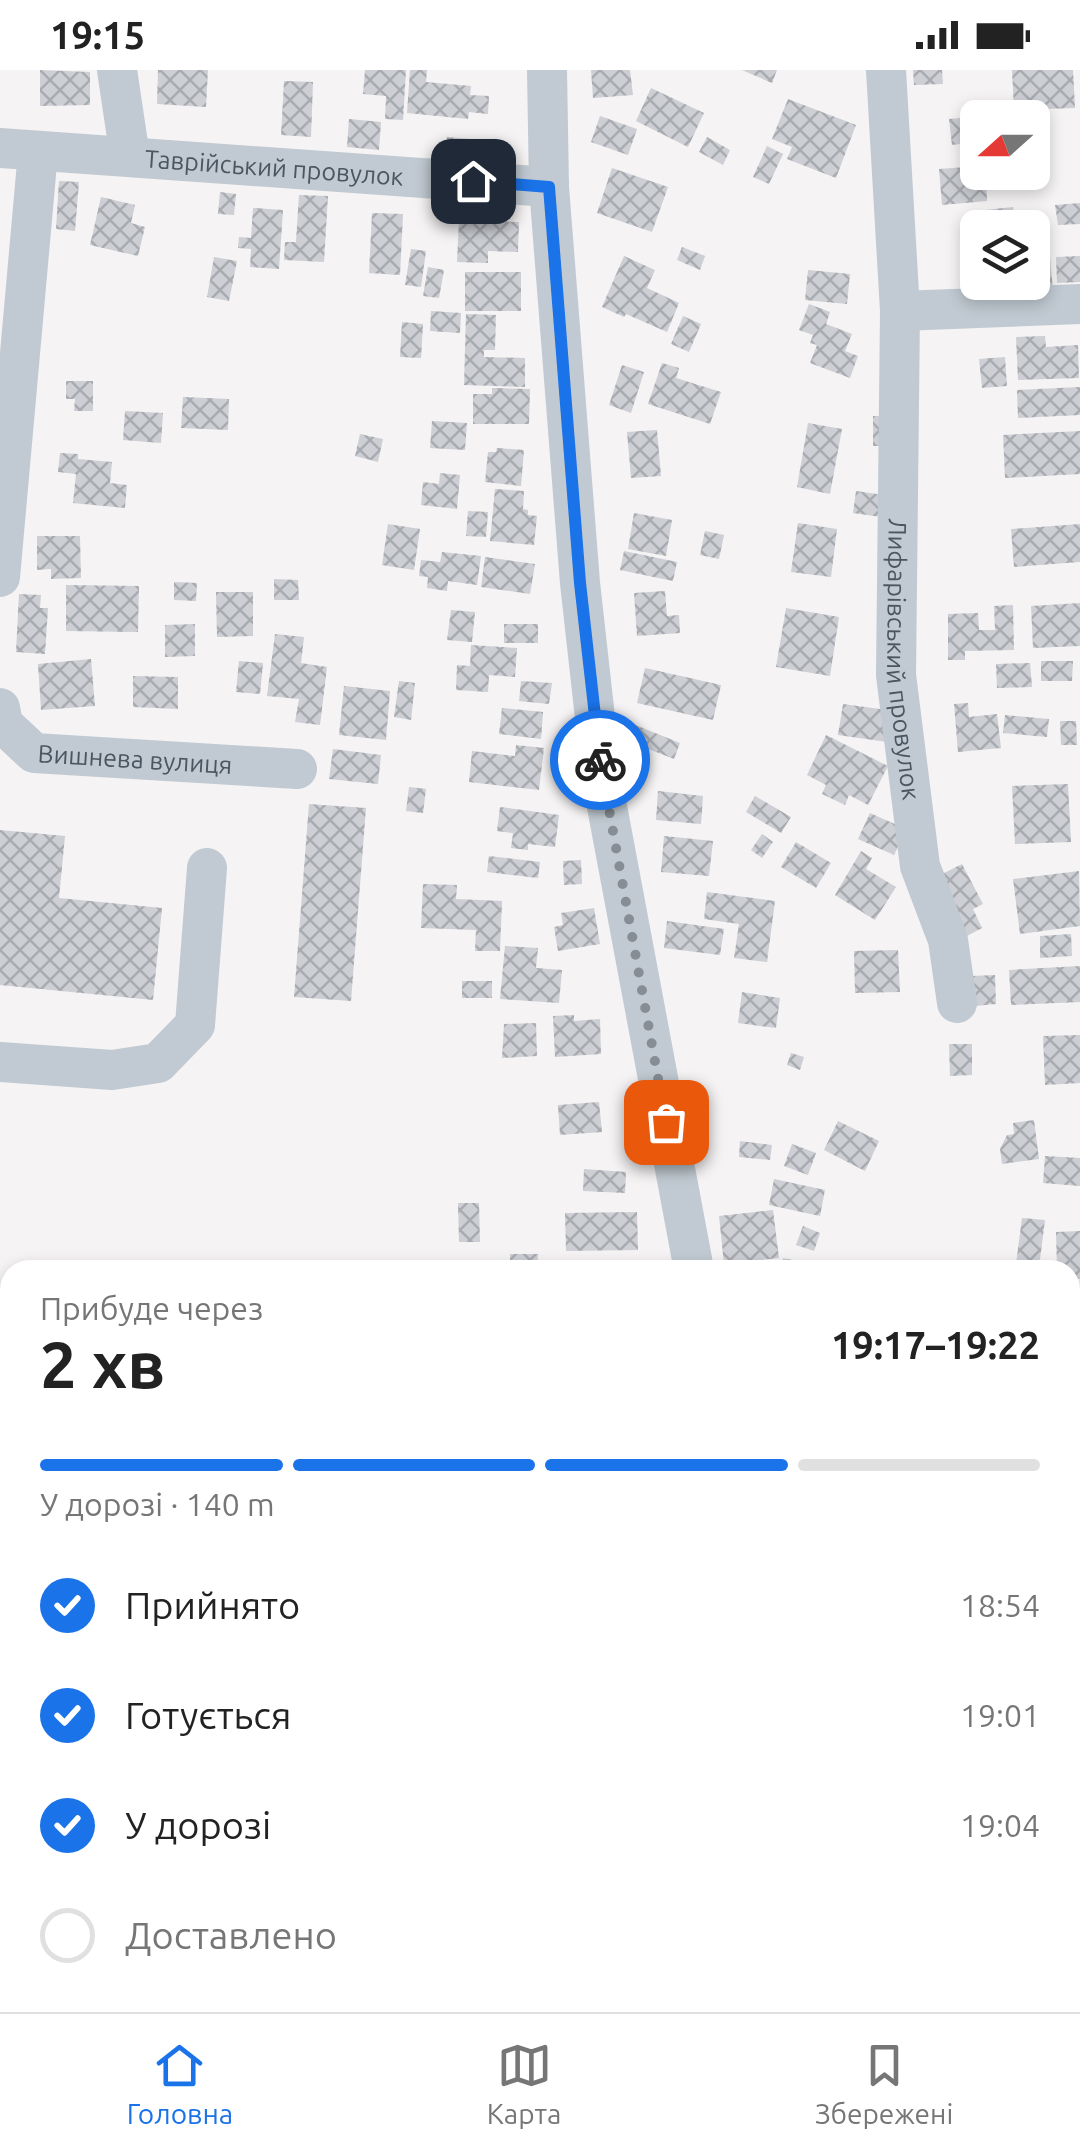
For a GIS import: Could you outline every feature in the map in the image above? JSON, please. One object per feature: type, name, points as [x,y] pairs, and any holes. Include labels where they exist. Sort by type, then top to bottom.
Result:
[{"type":"street","points":[[118,70],[130,158]]},
{"type":"street","points":[[547,70],[549,187],[580,583],[602,780],[692,1260]]},
{"type":"street","name":"Лифарівський провулок","points":[[886,70],[900,310],[896,676],[920,866],[948,940],[958,1003]]},
{"type":"street","points":[[0,577],[19,150]]},
{"type":"street","name":"Таврійський провулок","points":[[19,150],[549,187]]},
{"type":"street","points":[[900,310],[1080,304]]},
{"type":"street","name":"Вишнева вулиця","points":[[0,708],[3,724],[34,753],[297,769]]},
{"type":"street","points":[[0,1062],[112,1070],[158,1064],[195,1025],[207,868]]},
{"type":"building","points":[[40,70],[90,72],[90,105],[40,106]]},
{"type":"building","points":[[158,70],[208,70],[206,107],[157,104]]},
{"type":"building","points":[[365,70],[406,70],[403,120],[385,119],[386,96],[363,94]]},
{"type":"building","points":[[410,70],[427,70],[426,82],[471,86],[470,95],[489,96],[488,114],[469,112],[468,119],[407,113]]},
{"type":"building","points":[[591,70],[630,70],[633,95],[593,98]]},
{"type":"building","points":[[742,70],[777,70],[772,83]]},
{"type":"building","points":[[913,70],[942,70],[943,84],[914,85]]},
{"type":"building","points":[[1012,70],[1073,70],[1075,108],[1050,109],[1050,100],[1014,100]]},
{"type":"building","points":[[284,81],[313,82],[311,137],[281,135]]},
{"type":"building","points":[[651,88],[704,113],[688,147],[636,121]]},
{"type":"building","points":[[788,99],[856,125],[836,178],[787,159],[792,147],[772,139]]},
{"type":"building","points":[[600,116],[637,129],[628,155],[591,142]]},
{"type":"building","points":[[960,118],[960,144],[952,145],[949,119]]},
{"type":"building","points":[[349,119],[381,122],[379,150],[347,147]]},
{"type":"building","points":[[447,137],[470,139],[468,161],[445,159]]},
{"type":"building","points":[[707,137],[730,150],[723,165],[699,152]]},
{"type":"building","points":[[767,146],[783,154],[769,184],[753,177]]},
{"type":"building","points":[[960,167],[960,190],[987,190],[987,201],[942,205],[939,169]]},
{"type":"building","points":[[612,168],[668,187],[652,232],[597,213]]},
{"type":"building","points":[[59,181],[79,182],[75,231],[56,229]]},
{"type":"building","points":[[220,192],[236,194],[234,215],[218,214]]},
{"type":"building","points":[[299,195],[328,196],[324,262],[284,260],[285,242],[296,242]]},
{"type":"building","points":[[101,197],[135,205],[131,223],[145,227],[138,256],[90,245]]},
{"type":"building","points":[[1080,203],[1080,224],[1058,225],[1055,205]]},
{"type":"building","points":[[253,208],[283,210],[279,269],[250,267],[251,249],[238,248],[239,237],[251,238]]},
{"type":"building","points":[[372,213],[403,214],[400,275],[369,273]]},
{"type":"building","points":[[459,220],[519,222],[518,252],[488,251],[488,263],[457,262]]},
{"type":"building","points":[[682,247],[705,256],[700,270],[677,260]]},
{"type":"building","points":[[411,249],[426,251],[421,287],[405,285]]},
{"type":"building","points":[[624,256],[655,270],[647,288],[679,303],[667,332],[602,307]]},
{"type":"building","points":[[1080,256],[1080,282],[1057,283],[1056,257]]},
{"type":"building","points":[[214,257],[237,261],[229,301],[207,297]]},
{"type":"building","points":[[428,267],[444,270],[439,298],[423,296]]},
{"type":"building","points":[[808,270],[850,274],[847,304],[805,300]]},
{"type":"building","points":[[465,272],[521,272],[521,311],[465,311]]},
{"type":"building","points":[[809,304],[830,312],[826,324],[852,334],[845,351],[858,356],[850,378],[810,363],[817,345],[810,343],[813,335],[799,330]]},
{"type":"building","points":[[431,311],[461,313],[460,333],[430,331]]},
{"type":"building","points":[[466,314],[496,315],[495,350],[484,350],[484,357],[525,358],[525,387],[464,385]]},
{"type":"building","points":[[683,316],[701,324],[689,352],[671,344]]},
{"type":"building","points":[[402,322],[423,324],[421,358],[400,357]]},
{"type":"building","points":[[1045,336],[1046,347],[1078,345],[1079,378],[1018,380],[1016,337]]},
{"type":"building","points":[[1005,357],[1007,386],[982,388],[979,359]]},
{"type":"building","points":[[662,363],[679,368],[676,378],[721,392],[710,424],[648,404]]},
{"type":"building","points":[[622,365],[644,372],[631,413],[609,405]]},
{"type":"building","points":[[66,381],[93,381],[93,411],[74,411],[75,399],[66,399]]},
{"type":"building","points":[[1080,387],[1080,415],[1018,418],[1017,390]]},
{"type":"building","points":[[492,388],[530,389],[529,424],[473,424],[473,394],[492,394]]},
{"type":"building","points":[[183,397],[229,399],[228,430],[181,428]]},
{"type":"building","points":[[125,411],[163,413],[161,443],[123,440]]},
{"type":"building","points":[[873,416],[890,416],[890,446],[873,446]]},
{"type":"building","points":[[432,421],[467,423],[465,450],[430,448]]},
{"type":"building","points":[[808,423],[842,429],[830,494],[797,487]]},
{"type":"building","points":[[657,430],[661,476],[631,478],[627,432]]},
{"type":"building","points":[[1080,431],[1080,474],[1005,478],[1003,435]]},
{"type":"building","points":[[360,434],[383,439],[378,462],[355,456]]},
{"type":"building","points":[[497,448],[524,450],[521,486],[485,482],[488,452],[496,452]]},
{"type":"building","points":[[60,453],[112,462],[110,483],[127,485],[125,508],[73,503],[76,474],[58,472]]},
{"type":"building","points":[[440,473],[460,475],[457,509],[421,505],[423,482],[439,484]]},
{"type":"building","points":[[495,489],[524,491],[523,509],[528,510],[528,515],[537,516],[534,545],[490,541]]},
{"type":"building","points":[[856,491],[884,495],[881,517],[853,513]]},
{"type":"building","points":[[468,511],[488,512],[486,537],[466,536]]},
{"type":"building","points":[[634,513],[672,520],[666,556],[628,549]]},
{"type":"building","points":[[798,523],[837,529],[831,577],[791,572]]},
{"type":"building","points":[[388,524],[420,529],[414,570],[382,565]]},
{"type":"building","points":[[1080,524],[1080,562],[1014,567],[1011,529]]},
{"type":"building","points":[[705,531],[724,535],[719,559],[700,555]]},
{"type":"building","points":[[37,536],[80,536],[81,578],[51,579],[51,569],[37,570]]},
{"type":"building","points":[[624,551],[677,562],[673,581],[620,570]]},
{"type":"building","points":[[442,552],[481,556],[477,585],[448,581],[447,591],[427,588],[428,577],[419,576],[421,560],[440,562]]},
{"type":"building","points":[[485,557],[535,564],[530,594],[481,587]]},
{"type":"building","points":[[274,579],[298,580],[299,600],[274,600]]},
{"type":"building","points":[[174,582],[197,583],[196,601],[174,600]]},
{"type":"building","points":[[66,585],[139,586],[138,632],[66,631]]},
{"type":"building","points":[[665,591],[667,616],[679,615],[680,633],[637,636],[634,593]]},
{"type":"building","points":[[216,592],[253,592],[253,636],[217,637]]},
{"type":"building","points":[[19,594],[41,595],[40,608],[48,608],[45,654],[16,652]]},
{"type":"building","points":[[1080,603],[1080,646],[1033,648],[1031,606]]},
{"type":"building","points":[[1013,605],[1014,650],[965,651],[965,660],[948,660],[948,614],[978,613],[979,630],[995,630],[994,606]]},
{"type":"building","points":[[786,608],[839,617],[830,676],[776,667]]},
{"type":"building","points":[[451,610],[475,612],[472,642],[447,640]]},
{"type":"building","points":[[195,624],[195,656],[165,657],[165,625]]},
{"type":"building","points":[[504,624],[538,624],[538,643],[504,643]]},
{"type":"building","points":[[275,634],[304,637],[301,663],[327,667],[320,725],[295,722],[299,699],[267,696]]},
{"type":"building","points":[[471,645],[517,648],[515,677],[489,675],[488,692],[456,690],[457,665],[470,666]]},
{"type":"building","points":[[91,659],[95,706],[41,710],[38,664]]},
{"type":"building","points":[[239,661],[263,663],[260,694],[236,692]]},
{"type":"building","points":[[1041,661],[1073,661],[1072,681],[1041,681]]},
{"type":"building","points":[[1030,663],[1032,687],[997,688],[996,664]]},
{"type":"building","points":[[645,668],[721,685],[713,720],[637,703]]},
{"type":"building","points":[[133,676],[178,677],[178,709],[133,707]]},
{"type":"building","points":[[399,681],[415,683],[411,720],[394,717]]},
{"type":"building","points":[[521,681],[552,683],[549,704],[519,701]]},
{"type":"building","points":[[344,686],[390,691],[386,740],[339,735]]},
{"type":"building","points":[[968,703],[969,717],[997,714],[1001,748],[958,752],[954,704]]},
{"type":"building","points":[[843,704],[887,710],[887,742],[838,735]]},
{"type":"building","points":[[502,708],[543,712],[541,739],[499,734]]},
{"type":"building","points":[[1005,715],[1049,719],[1047,737],[1003,733]]},
{"type":"building","points":[[1060,721],[1076,721],[1077,745],[1061,745]]},
{"type":"building","points":[[633,724],[680,743],[674,759],[633,743]]},
{"type":"building","points":[[826,735],[888,766],[868,805],[849,795],[845,805],[822,794],[826,785],[807,775]]},
{"type":"building","points":[[516,745],[544,748],[539,790],[469,782],[472,751],[515,756]]},
{"type":"building","points":[[333,749],[381,755],[378,784],[329,779]]},
{"type":"building","points":[[1068,784],[1071,842],[1015,844],[1012,786]]},
{"type":"building","points":[[409,787],[426,789],[423,813],[406,811]]},
{"type":"building","points":[[658,791],[703,796],[701,824],[656,820]]},
{"type":"building","points":[[755,796],[791,817],[781,833],[746,812]]},
{"type":"building","points":[[309,804],[366,808],[351,1001],[294,997]]},
{"type":"building","points":[[500,807],[559,815],[555,847],[528,844],[528,850],[511,848],[513,833],[497,831]]},
{"type":"building","points":[[870,813],[906,829],[894,855],[858,839]]},
{"type":"building","points":[[0,830],[65,836],[59,898],[162,908],[153,1000],[0,985]]},
{"type":"building","points":[[762,834],[773,842],[762,858],[751,850]]},
{"type":"building","points":[[664,836],[713,841],[709,876],[661,872]]},
{"type":"building","points":[[796,842],[831,863],[816,888],[781,867]]},
{"type":"building","points":[[861,851],[872,858],[866,869],[896,887],[875,920],[835,895]]},
{"type":"building","points":[[489,856],[540,862],[538,878],[487,872]]},
{"type":"building","points":[[581,860],[582,884],[564,885],[563,861]]},
{"type":"building","points":[[962,864],[983,904],[973,909],[982,928],[965,937],[936,877]]},
{"type":"building","points":[[1079,871],[1080,926],[1020,934],[1013,879]]},
{"type":"building","points":[[423,884],[457,885],[456,899],[502,901],[500,951],[475,951],[476,930],[421,928]]},
{"type":"building","points":[[707,892],[775,901],[767,962],[734,958],[739,924],[704,919]]},
{"type":"building","points":[[594,908],[600,944],[558,951],[554,927],[563,925],[561,913]]},
{"type":"building","points":[[667,921],[724,929],[720,955],[664,948]]},
{"type":"building","points":[[1071,934],[1072,956],[1040,958],[1040,936]]},
{"type":"building","points":[[505,946],[538,948],[536,968],[562,970],[559,1003],[500,999]]},
{"type":"building","points":[[898,950],[900,992],[855,993],[854,951]]},
{"type":"building","points":[[1080,966],[1080,1002],[1011,1005],[1009,970]]},
{"type":"building","points":[[995,975],[996,1004],[974,1006],[972,976]]},
{"type":"building","points":[[462,981],[492,981],[492,998],[462,998]]},
{"type":"building","points":[[742,992],[780,998],[776,1028],[738,1023]]},
{"type":"building","points":[[574,1015],[574,1021],[600,1019],[601,1054],[555,1057],[553,1016]]},
{"type":"building","points":[[536,1023],[537,1056],[502,1058],[504,1024]]},
{"type":"building","points":[[1080,1035],[1080,1083],[1045,1085],[1043,1036]]},
{"type":"building","points":[[949,1044],[972,1044],[972,1075],[950,1076]]},
{"type":"building","points":[[791,1053],[804,1057],[800,1070],[787,1065]]},
{"type":"building","points":[[599,1102],[602,1132],[560,1135],[558,1105]]},
{"type":"building","points":[[1034,1120],[1039,1159],[1002,1164],[1000,1149],[1007,1135],[1014,1134],[1013,1123]]},
{"type":"building","points":[[838,1121],[879,1141],[865,1171],[824,1150]]},
{"type":"building","points":[[740,1141],[772,1145],[770,1160],[739,1157]]},
{"type":"building","points":[[792,1144],[816,1153],[808,1175],[784,1166]]},
{"type":"building","points":[[1045,1156],[1080,1158],[1080,1186],[1043,1183]]},
{"type":"building","points":[[584,1169],[626,1172],[625,1193],[583,1191]]},
{"type":"building","points":[[774,1179],[825,1190],[820,1216],[769,1205]]},
{"type":"building","points":[[458,1203],[479,1203],[480,1242],[459,1242]]},
{"type":"building","points":[[773,1210],[779,1258],[724,1260],[719,1216]]},
{"type":"building","points":[[637,1212],[638,1250],[566,1251],[565,1213]]},
{"type":"building","points":[[1022,1218],[1045,1220],[1040,1260],[1017,1260]]},
{"type":"building","points":[[803,1226],[820,1233],[814,1251],[796,1245]]},
{"type":"building","points":[[1080,1231],[1080,1260],[1057,1260],[1056,1232]]},
{"type":"building","points":[[510,1254],[538,1254],[538,1260],[510,1260]]},
{"type":"way so far","points":[[600,760],[666,1122]]},
{"type":"route","points":[[473,181],[549,187],[580,583],[600,760]]}]
